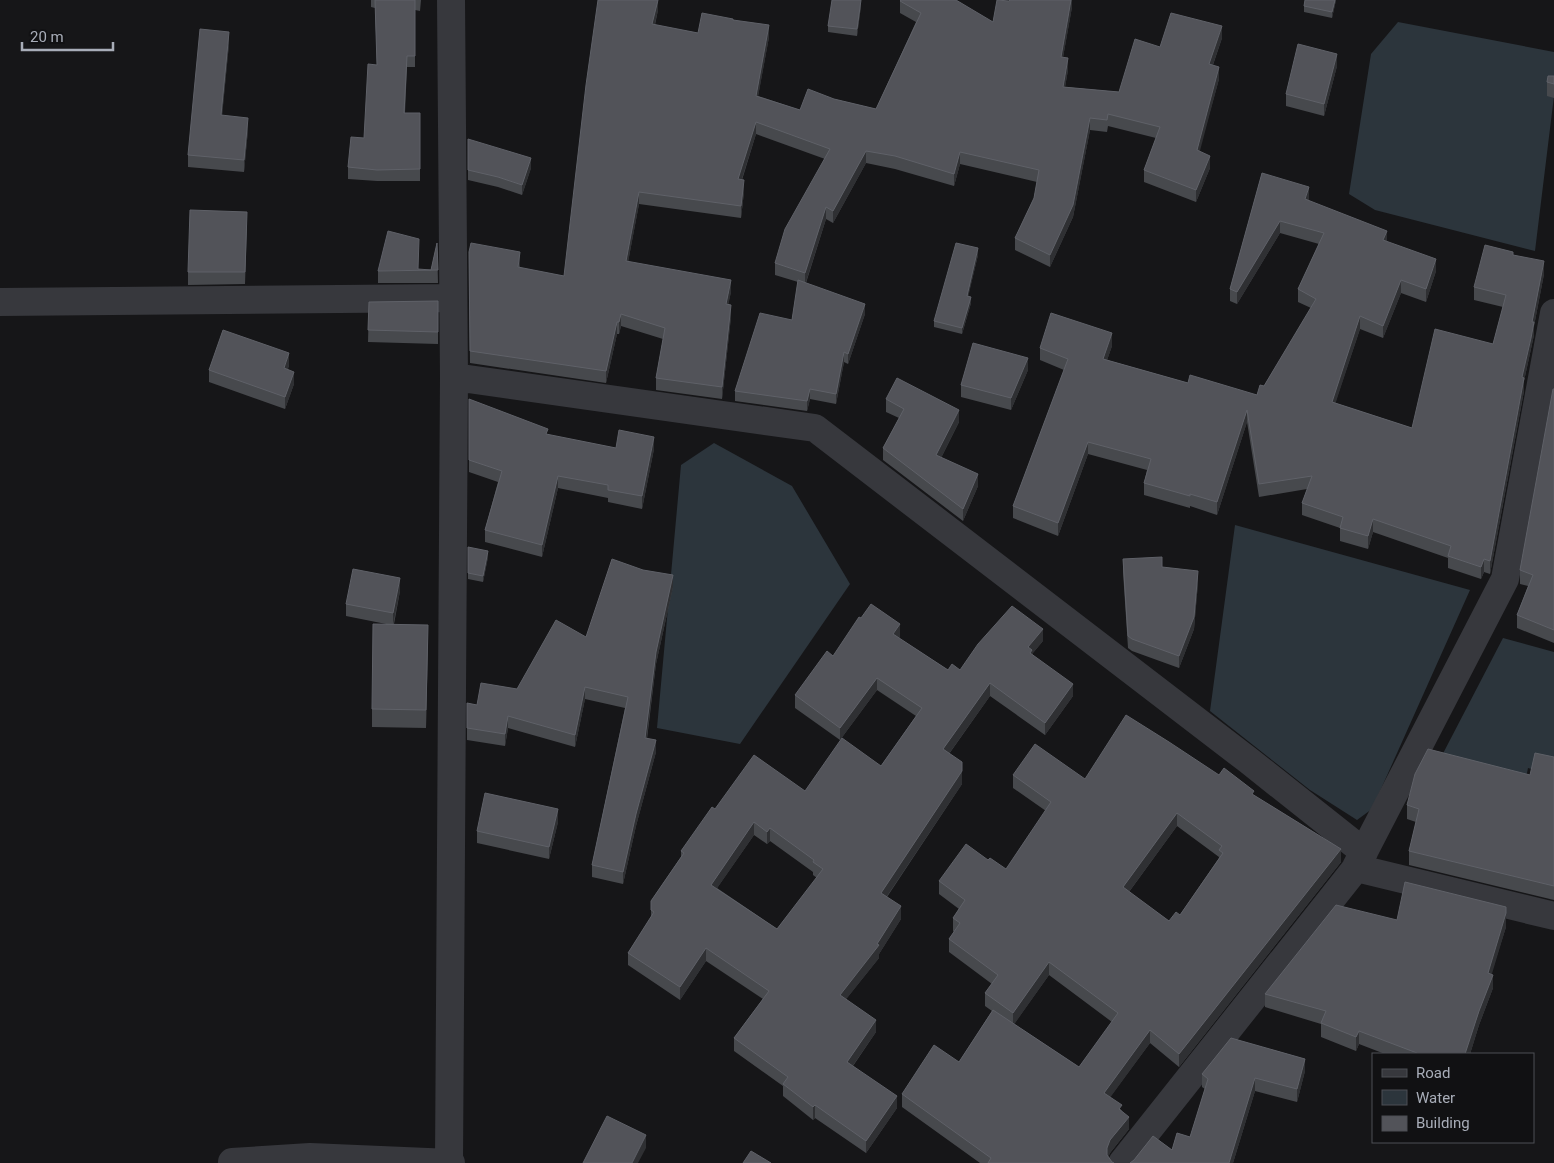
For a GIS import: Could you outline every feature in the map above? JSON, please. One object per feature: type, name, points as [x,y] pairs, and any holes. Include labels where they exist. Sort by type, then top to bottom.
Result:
[{"type":"street","points":[[232,1162],[310,1157],[450,1163],[454,377],[451,0]]},
{"type":"street","points":[[0,302],[453,298]]},
{"type":"street","points":[[1122,1163],[1360,860],[1505,578],[1554,314]]},
{"type":"street","points":[[454,377],[815,428],[1240,754],[1360,860],[1554,916]]},
{"type":"water","points":[[1398,22],[1554,52],[1554,96],[1535,251],[1375,210],[1349,194],[1371,54]]},
{"type":"water","points":[[714,443],[792,486],[850,584],[740,744],[657,728],[681,465]]},
{"type":"water","points":[[1235,525],[1470,590],[1372,809],[1357,820],[1310,790],[1210,711]]},
{"type":"water","points":[[1503,638],[1554,652],[1554,776],[1528,768],[1525,783],[1437,765]]},
{"type":"building","points":[[375,0],[415,0],[415,56],[407,56],[404,113],[420,113],[420,169],[377,170],[348,167],[351,137],[364,138],[368,64],[377,65]]},
{"type":"building","points":[[598,0],[658,0],[652,24],[698,33],[702,13],[769,25],[756,96],[800,110],[808,89],[834,99],[876,109],[921,13],[901,0],[956,0],[993,22],[997,0],[1071,0],[1061,57],[1068,58],[1063,87],[1119,92],[1135,39],[1160,47],[1171,13],[1222,26],[1209,64],[1219,67],[1197,150],[1210,156],[1196,190],[1144,170],[1160,127],[1108,114],[1107,120],[1090,118],[1073,205],[1050,255],[1015,238],[1034,198],[1039,170],[960,152],[954,174],[895,156],[866,151],[833,211],[826,207],[805,273],[775,263],[785,229],[830,149],[756,122],[738,179],[744,180],[741,206],[639,192],[626,261],[731,280],[726,304],[731,305],[722,387],[656,378],[665,328],[621,314],[619,322],[617,322],[606,371],[470,351],[469,252],[471,243],[520,252],[518,267],[564,276],[586,85]]},
{"type":"building","points":[[832,0],[861,0],[857,29],[828,26]]},
{"type":"building","points":[[1305,0],[1335,0],[1332,12],[1304,6]]},
{"type":"building","points":[[200,29],[229,32],[221,115],[248,118],[244,160],[188,155]]},
{"type":"building","points":[[1298,44],[1337,54],[1324,104],[1286,94]]},
{"type":"building","points":[[1548,76],[1554,76],[1554,84],[1547,82]]},
{"type":"building","points":[[468,139],[531,158],[522,185],[468,170]]},
{"type":"building","points":[[1262,173],[1309,187],[1305,199],[1387,231],[1383,240],[1436,259],[1426,289],[1401,280],[1383,326],[1360,316],[1332,402],[1412,428],[1435,329],[1493,344],[1506,295],[1474,287],[1485,245],[1513,252],[1513,255],[1544,261],[1490,561],[1484,559],[1481,567],[1448,556],[1451,546],[1373,519],[1368,536],[1340,528],[1343,517],[1302,503],[1312,476],[1259,484],[1247,410],[1217,502],[1144,483],[1151,459],[1088,442],[1058,523],[1013,506],[1068,359],[1040,348],[1051,313],[1112,333],[1103,359],[1188,383],[1190,375],[1257,395],[1260,385],[1264,386],[1316,299],[1298,289],[1324,233],[1280,221],[1237,292],[1230,289]]},
{"type":"building","points":[[190,210],[247,212],[245,272],[188,272]]},
{"type":"building","points":[[388,231],[419,239],[418,269],[431,270],[437,243],[438,270],[378,271]]},
{"type":"building","points":[[956,243],[978,248],[967,296],[971,297],[962,328],[934,321]]},
{"type":"building","points":[[798,280],[865,304],[848,354],[844,352],[836,394],[810,389],[807,401],[735,391],[760,313],[792,320]]},
{"type":"building","points":[[438,301],[438,332],[368,330],[369,302]]},
{"type":"building","points":[[223,330],[289,353],[284,368],[294,372],[285,397],[209,370]]},
{"type":"building","points":[[973,343],[1028,358],[1011,398],[961,385]]},
{"type":"building","points":[[897,378],[959,410],[936,455],[978,474],[963,509],[883,448],[904,409],[886,399]]},
{"type":"building","points":[[1553,389],[1554,630],[1517,615],[1533,575],[1520,570]]},
{"type":"building","points":[[469,399],[548,429],[546,434],[616,448],[619,430],[654,437],[642,496],[608,490],[608,485],[558,476],[542,545],[485,530],[502,471],[469,460]]},
{"type":"building","points":[[468,547],[488,551],[483,576],[468,573]]},
{"type":"building","points":[[1162,557],[1162,567],[1198,571],[1194,617],[1179,656],[1128,636],[1123,559]]},
{"type":"building","points":[[612,559],[643,570],[673,575],[656,652],[645,738],[656,740],[623,872],[592,865],[628,697],[585,687],[575,735],[508,716],[505,734],[467,728],[467,703],[477,705],[481,683],[517,689],[556,620],[586,637]]},
{"type":"building","points":[[353,569],[400,578],[393,613],[346,604]]},
{"type":"building","points":[[871,604],[900,624],[893,634],[948,670],[952,664],[960,670],[978,644],[1012,606],[1043,629],[1028,647],[1032,650],[1030,653],[1073,684],[1045,723],[990,683],[943,749],[962,762],[962,771],[881,893],[901,906],[877,944],[879,945],[840,995],[876,1020],[847,1062],[897,1096],[866,1141],[815,1105],[813,1107],[783,1084],[788,1077],[734,1038],[769,991],[706,948],[680,987],[628,953],[654,912],[651,910],[651,901],[684,853],[681,851],[712,807],[715,809],[754,755],[805,791],[842,738],[881,766],[922,708],[877,678],[840,728],[795,695],[827,651],[833,656],[859,617],[861,618]],"holes":[[[754,822],[767,832],[770,828],[814,860],[813,862],[823,869],[777,929],[711,885]]]},
{"type":"building","points":[[373,624],[428,625],[426,710],[372,709]]},
{"type":"building","points":[[1126,715],[1219,775],[1224,768],[1254,791],[1252,794],[1341,849],[1179,1054],[1150,1030],[1104,1093],[1122,1105],[1119,1109],[1129,1117],[1110,1140],[1107,1148],[1107,1155],[1114,1163],[988,1163],[991,1158],[902,1094],[934,1045],[959,1062],[993,1010],[1079,1067],[1118,1013],[1049,962],[1013,1013],[985,993],[998,975],[949,939],[960,923],[953,918],[965,900],[939,881],[966,844],[988,860],[990,858],[1006,869],[1051,802],[1013,775],[1035,744],[1085,779]],"holes":[[[1177,813],[1222,846],[1219,850],[1223,853],[1180,915],[1176,912],[1169,921],[1123,887]]]},
{"type":"building","points":[[1428,749],[1530,775],[1535,753],[1554,757],[1554,886],[1409,851],[1419,809],[1407,805],[1415,774]]},
{"type":"building","points":[[485,793],[558,809],[549,847],[477,831]]},
{"type":"building","points":[[1405,882],[1506,907],[1506,913],[1488,973],[1493,975],[1465,1053],[1417,1053],[1359,1031],[1356,1037],[1321,1023],[1326,1011],[1265,994],[1336,905],[1397,920]]},
{"type":"building","points":[[1231,1038],[1305,1059],[1297,1089],[1255,1078],[1229,1163],[1130,1163],[1153,1136],[1172,1150],[1177,1133],[1190,1137],[1208,1079],[1202,1074]]},
{"type":"building","points":[[607,1116],[646,1135],[632,1163],[583,1163]]},
{"type":"building","points":[[751,1151],[771,1163],[743,1163]]}]
